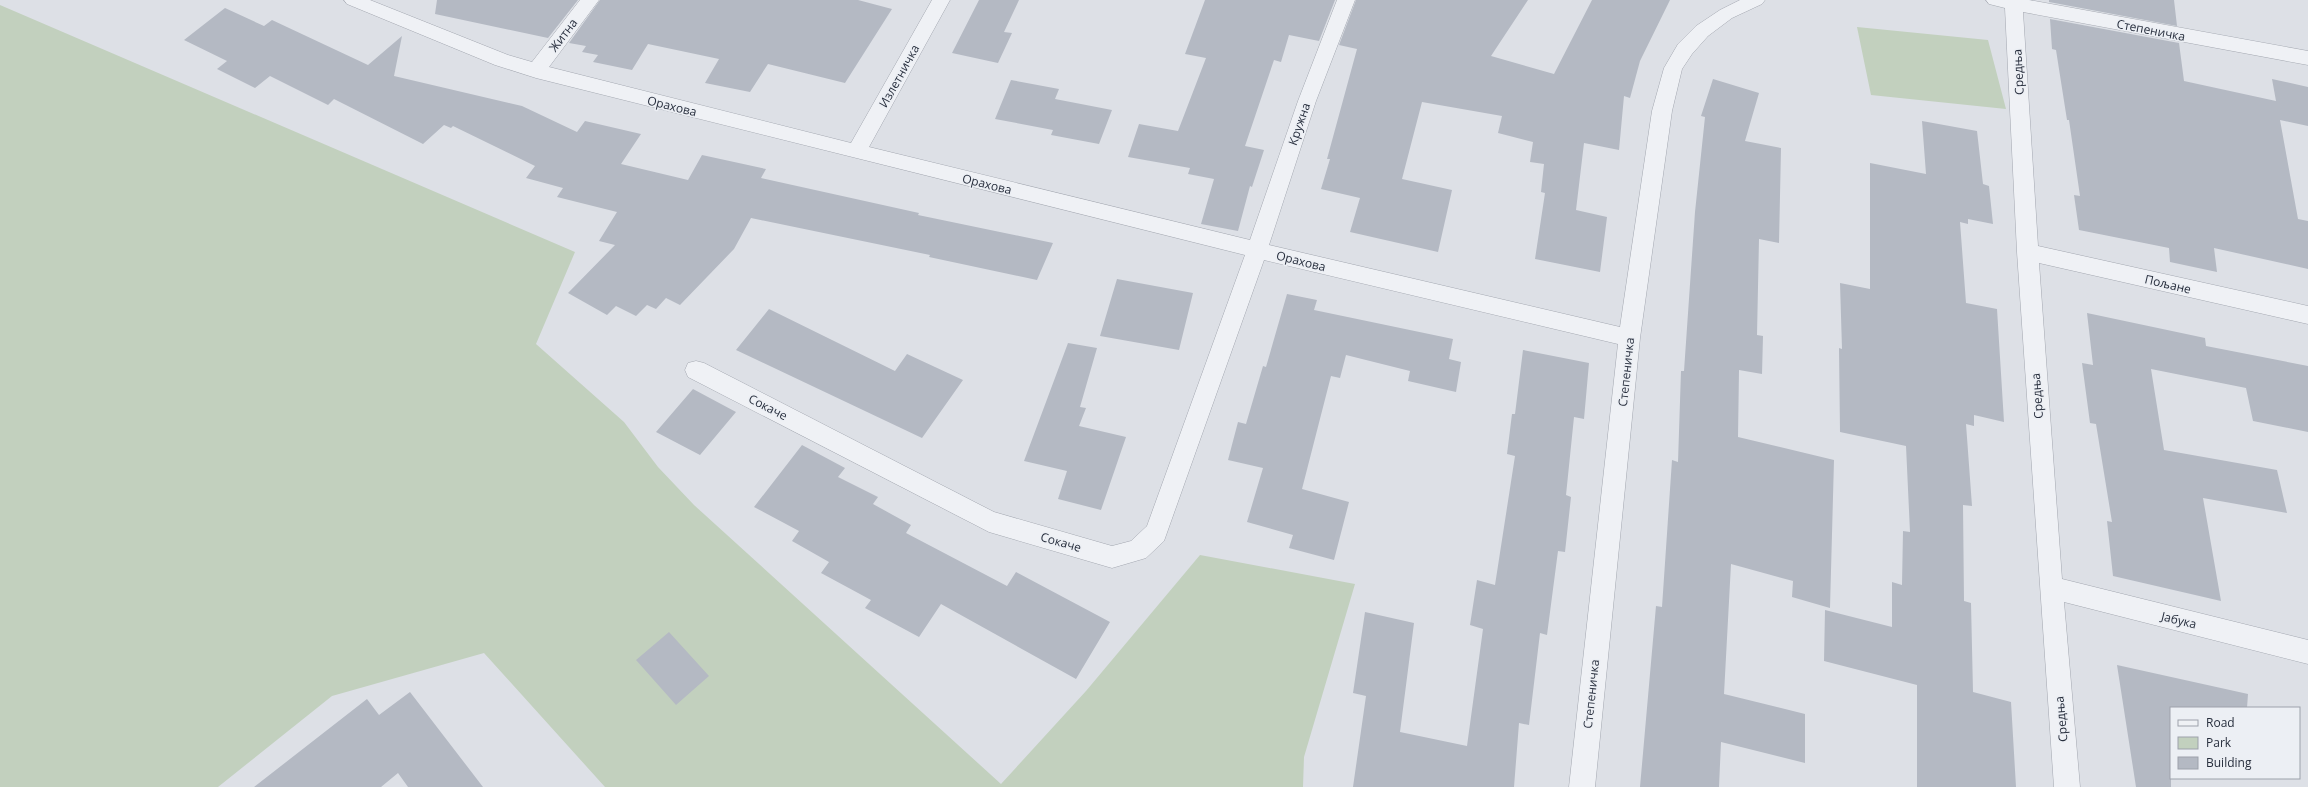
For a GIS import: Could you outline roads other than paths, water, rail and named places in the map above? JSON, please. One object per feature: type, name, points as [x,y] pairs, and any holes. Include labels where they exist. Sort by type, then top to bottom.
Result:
[{"type":"street","name":"Орахова","points":[[353,0],[468,47],[536,71],[856,152],[1257,250],[1629,338]]},
{"type":"street","name":"Житна","points":[[536,71],[590,0]]},
{"type":"street","name":"Излетничка","points":[[856,152],[941,0]]},
{"type":"street","name":"Кружна","points":[[1257,250],[1307,101],[1346,0]]},
{"type":"street","name":"Степеничка","points":[[1582,787],[1629,338],[1662,111],[1673,68],[1685,49],[1702,31],[1726,14],[1756,0]]},
{"type":"street","name":"Степеничка","points":[[2004,2],[2308,58]]},
{"type":"street","name":"Средња","points":[[2004,2],[2027,252],[2067,787]]},
{"type":"street","name":"Сокаче","points":[[696,370],[988,521],[1112,557],[1124,555],[1138,550],[1156,532],[1257,250]]},
{"type":"street","name":"Пољане","points":[[2027,252],[2308,315]]},
{"type":"street","name":"Јабука","points":[[2051,587],[2308,652]]}]
